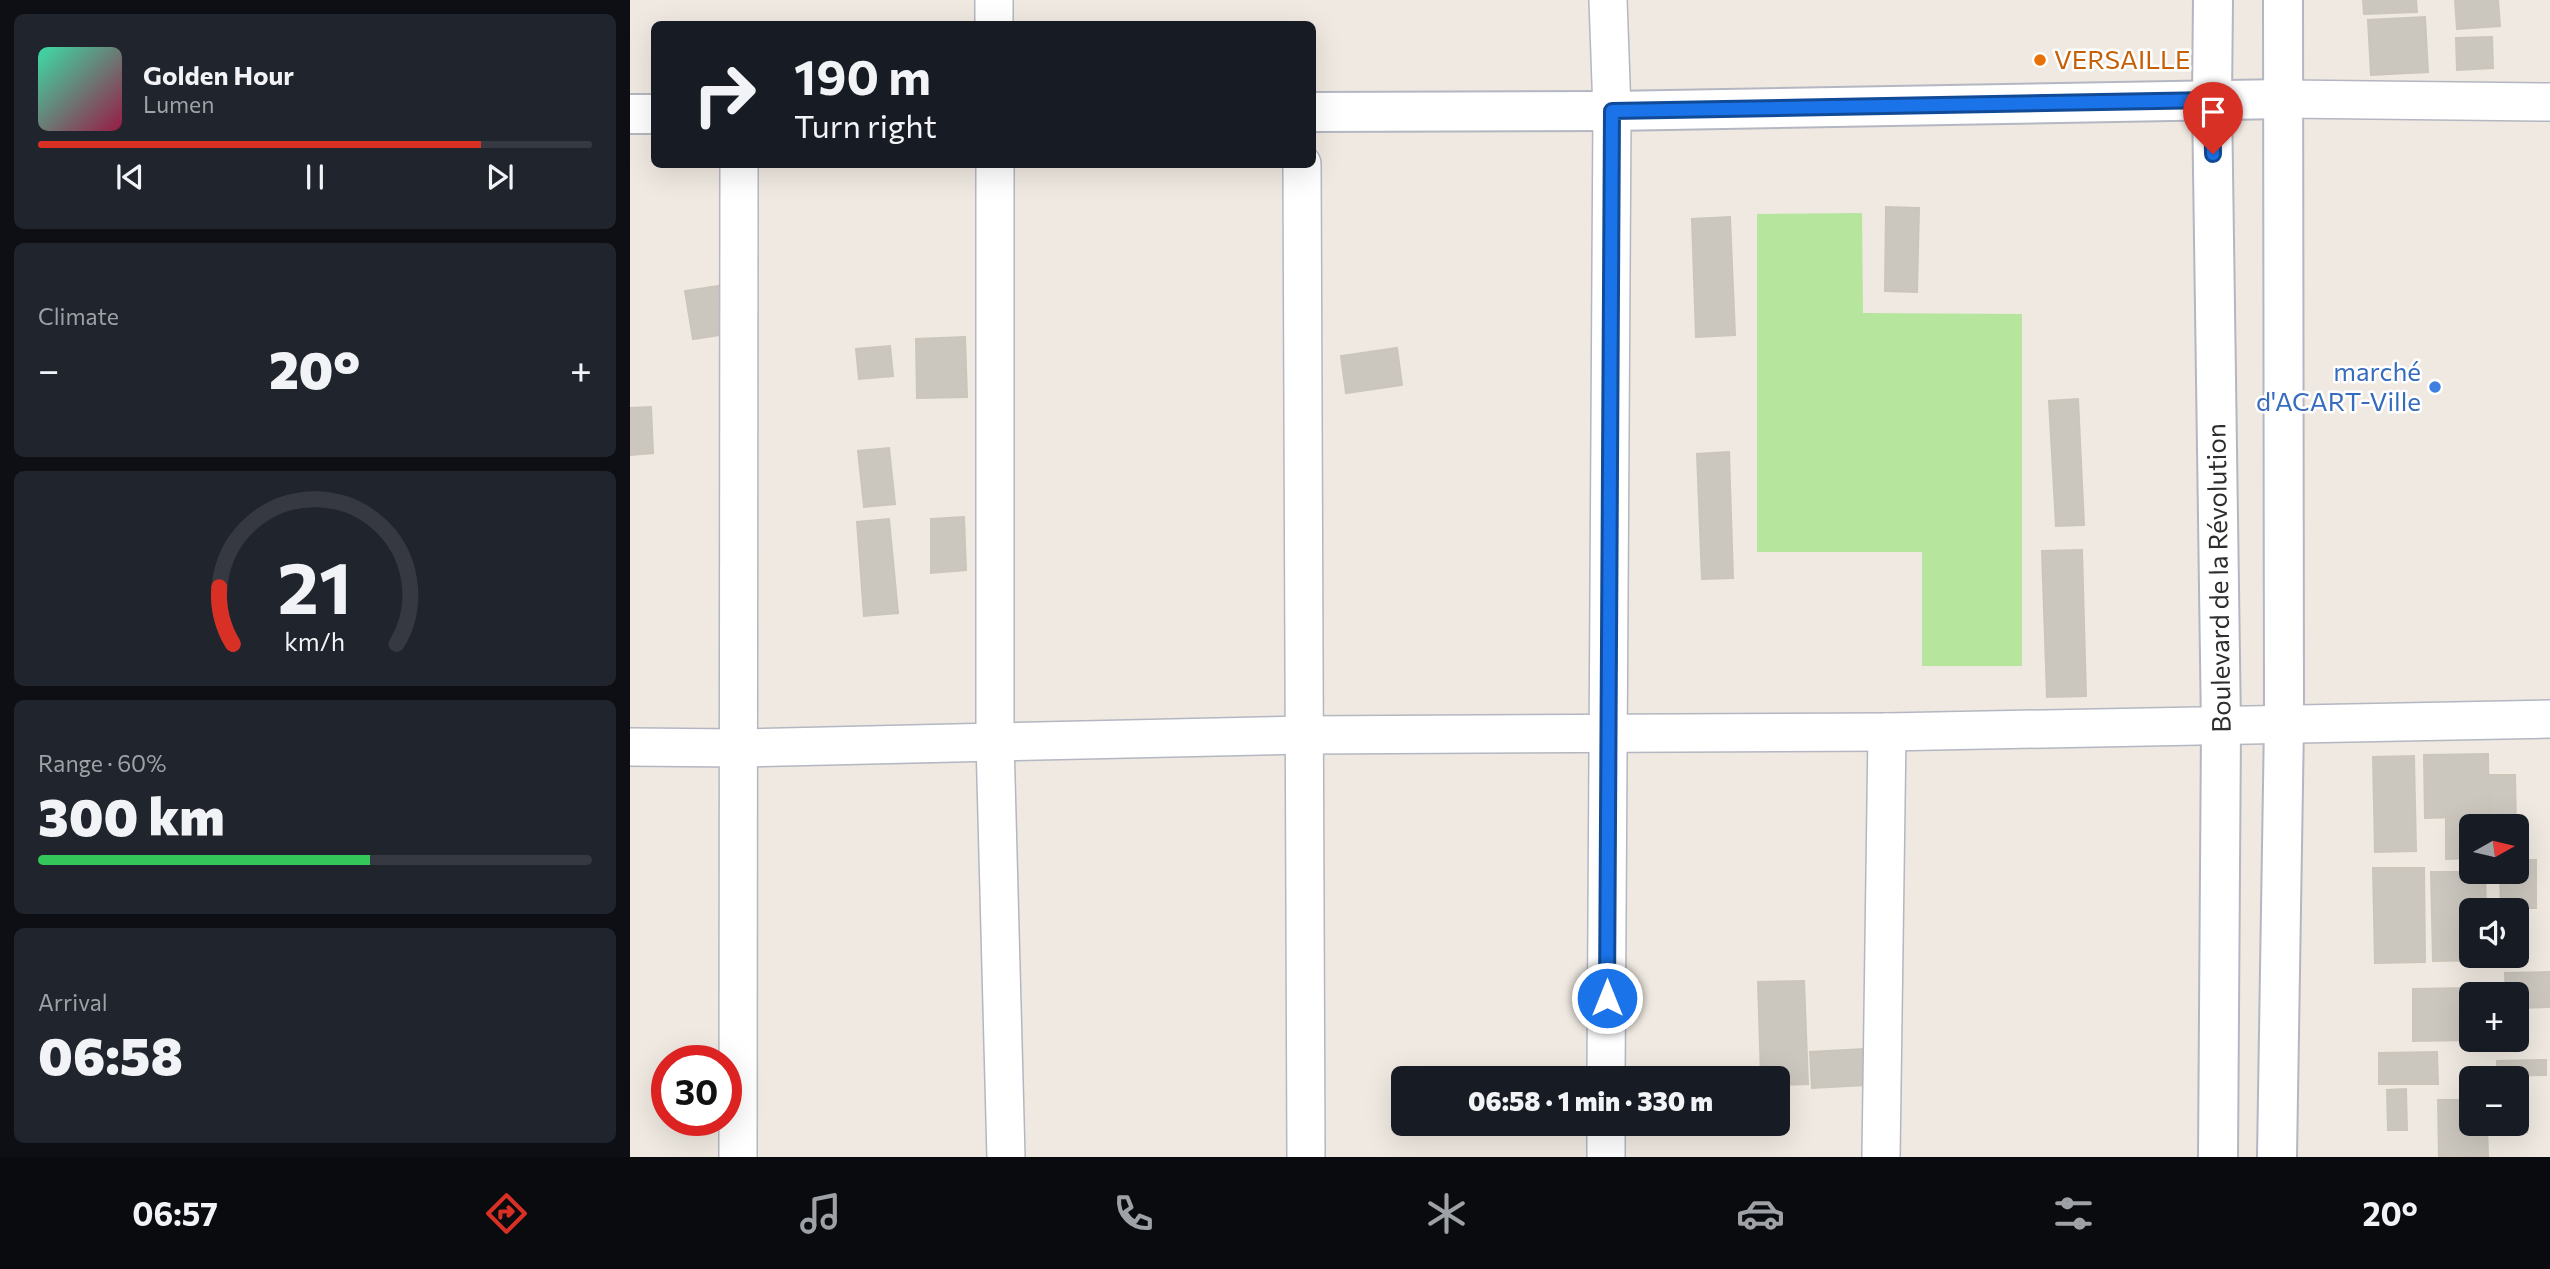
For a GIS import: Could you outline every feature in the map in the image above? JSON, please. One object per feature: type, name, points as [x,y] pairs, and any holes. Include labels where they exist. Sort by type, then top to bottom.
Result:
[{"type":"main road","name":"Boulevard de la Révolution","points":[[2213,0],[2212,100],[2221,727],[2218,1157]]},
{"type":"main road","points":[[2277,1157],[2284,723],[2283,0]]},
{"type":"main road","points":[[1316,112],[1612,111],[2283,99]]},
{"type":"main road","points":[[630,114],[651,114]]},
{"type":"street","points":[[994,0],[994,21]]},
{"type":"street","points":[[1606,1066],[1612,111],[1608,0]]},
{"type":"street","points":[[2283,99],[2550,102]]},
{"type":"street","points":[[738,1157],[739,168]]},
{"type":"street","points":[[995,168],[995,740],[1006,1157]]},
{"type":"street","points":[[1302,168],[1306,1157]]},
{"type":"street","points":[[630,747],[738,748],[1304,735],[1887,732],[2550,719]]},
{"type":"street","points":[[1881,1157],[1887,732]]},
{"type":"street","points":[[1606,1136],[1606,1157]]},
{"type":"green space","points":[[1862,213],[1863,313],[2022,314],[2022,666],[1922,666],[1922,552],[1757,552],[1757,214]]},
{"type":"building","points":[[2363,0],[2416,0],[2417,12],[2364,14]]},
{"type":"building","points":[[2455,0],[2498,0],[2500,26],[2457,29]]},
{"type":"building","points":[[2425,17],[2428,72],[2371,75],[2368,20]]},
{"type":"building","points":[[2492,37],[2493,68],[2457,70],[2456,38]]},
{"type":"building","points":[[1886,207],[1919,208],[1917,292],[1885,291]]},
{"type":"building","points":[[1730,217],[1735,335],[1696,337],[1692,219]]},
{"type":"building","points":[[719,286],[727,334],[693,339],[685,291]]},
{"type":"building","points":[[965,337],[967,397],[917,398],[916,339]]},
{"type":"building","points":[[890,346],[893,376],[859,379],[856,349]]},
{"type":"building","points":[[1397,348],[1402,385],[1346,393],[1341,356]]},
{"type":"building","points":[[2078,399],[2084,525],[2056,526],[2049,401]]},
{"type":"building","points":[[651,407],[653,453],[630,455],[630,408]]},
{"type":"building","points":[[889,448],[895,504],[864,507],[858,451]]},
{"type":"building","points":[[1729,452],[1733,578],[1702,579],[1697,454]]},
{"type":"building","points":[[964,517],[966,570],[931,573],[931,519]]},
{"type":"building","points":[[889,519],[898,613],[864,616],[857,522]]},
{"type":"building","points":[[2082,550],[2086,696],[2047,697],[2042,551]]},
{"type":"building","points":[[2488,754],[2489,814],[2425,818],[2424,755]]},
{"type":"building","points":[[2414,756],[2416,851],[2375,852],[2373,757]]},
{"type":"building","points":[[2488,775],[2515,775],[2516,814],[2489,814]]},
{"type":"building","points":[[2446,817],[2459,817],[2459,858],[2446,859]]},
{"type":"building","points":[[2529,860],[2536,860],[2536,908],[2529,908],[2529,898],[2501,898],[2500,884],[2529,884]]},
{"type":"building","points":[[2373,868],[2424,868],[2425,962],[2375,963]]},
{"type":"building","points":[[2431,872],[2459,872],[2459,884],[2485,884],[2486,898],[2459,898],[2459,961],[2433,961]]},
{"type":"building","points":[[2550,972],[2550,1007],[2529,1008],[2529,982],[2505,982],[2505,973]]},
{"type":"building","points":[[1804,981],[1808,1084],[1790,1085],[1790,1066],[1761,1066],[1758,982]]},
{"type":"building","points":[[2459,988],[2459,1040],[2413,1041],[2413,989]]},
{"type":"building","points":[[1864,1049],[1866,1085],[1812,1088],[1810,1052]]},
{"type":"building","points":[[2437,1052],[2438,1084],[2379,1084],[2379,1053]]},
{"type":"building","points":[[2546,1060],[2546,1075],[2529,1075],[2529,1066],[2497,1066],[2497,1061]]},
{"type":"building","points":[[2406,1089],[2407,1130],[2388,1130],[2387,1090]]},
{"type":"building","points":[[2438,1100],[2459,1100],[2459,1136],[2487,1136],[2488,1157],[2439,1157]]},
{"type":"place","name":"VERSAILLE","points":[[2040,60]]},
{"type":"place","name":"marché d'ACART-Ville","points":[[2435,387]]},
{"type":"route","points":[[1607,998],[1612,111],[2212,100],[2213,154]]}]
